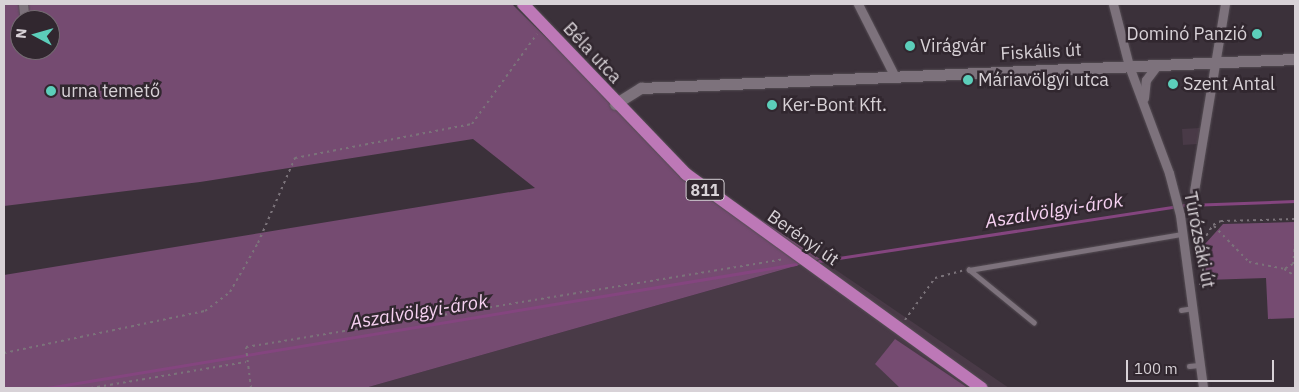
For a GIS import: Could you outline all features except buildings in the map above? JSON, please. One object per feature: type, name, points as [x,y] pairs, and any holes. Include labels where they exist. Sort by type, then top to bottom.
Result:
[{"type":"main road","name":"Béla utca","points":[[523,4],[615,104]]},
{"type":"main road","name":"Berényi út","points":[[615,104],[686,174],[798,257],[982,388]]},
{"type":"street","points":[[858,4],[894,77]]},
{"type":"street","name":"Túrózsáki út","points":[[1113,4],[1129,66],[1144,103],[1180,215],[1192,285],[1203,388]]},
{"type":"street","points":[[1194,191],[1219,62],[1225,4]]},
{"type":"street","name":"Fiskális út","points":[[615,104],[641,88],[1295,58]]},
{"type":"street","name":"Túrózsáki út","points":[[1144,103],[1146,80],[1158,64]]},
{"type":"lane","points":[[969,270],[1184,234]]},
{"type":"lane","points":[[969,270],[1034,323]]},
{"type":"lane","points":[[1182,310],[1195,308]]},
{"type":"lane","points":[[1189,366],[1201,365]]},
{"type":"path","points":[[4,353],[205,310],[230,292],[258,243],[295,158],[472,124],[528,42]]},
{"type":"path","points":[[1192,285],[1203,284],[1203,241],[1213,225],[1221,221],[1295,219]]},
{"type":"path","points":[[1213,225],[1249,262],[1262,268],[1284,269],[1295,276]]},
{"type":"path","points":[[1196,241],[1203,241]]},
{"type":"path","points":[[1284,269],[1293,264],[1295,242]]},
{"type":"path","points":[[251,388],[246,362],[246,347],[798,257]]},
{"type":"path","points":[[900,328],[935,278],[969,270]]},
{"type":"path","points":[[91,388],[246,362]]},
{"type":"shaded area","points":[[4,4],[512,4],[667,157],[820,259],[365,388],[4,388],[4,275],[535,188],[473,139],[200,182],[4,206]]},
{"type":"shaded area","points":[[1200,128],[1197,144],[1183,145],[1182,129]]},
{"type":"shaded area","points":[[1295,222],[1295,318],[1268,319],[1266,278],[1206,280],[1205,244],[1223,224]]},
{"type":"shaded area","points":[[820,259],[1009,388],[365,388]]},
{"type":"shaded area","points":[[895,339],[968,388],[900,388],[875,364]]},
{"type":"waterway","name":"Aszalvölgyi-árok","points":[[819,261],[1187,205],[1295,201]]},
{"type":"waterway","name":"Aszalvölgyi-árok","points":[[47,388],[796,264]]},
{"type":"place","name":"Dominó Panzió","points":[[1257,34]]},
{"type":"place","name":"Virágvár","points":[[910,46]]},
{"type":"place","name":"Máriavölgyi utca","points":[[968,80]]},
{"type":"place","name":"Szent Antal","points":[[1173,84]]},
{"type":"place","name":"urna temető","points":[[51,91]]},
{"type":"place","name":"Ker-Bont Kft.","points":[[772,105]]}]
